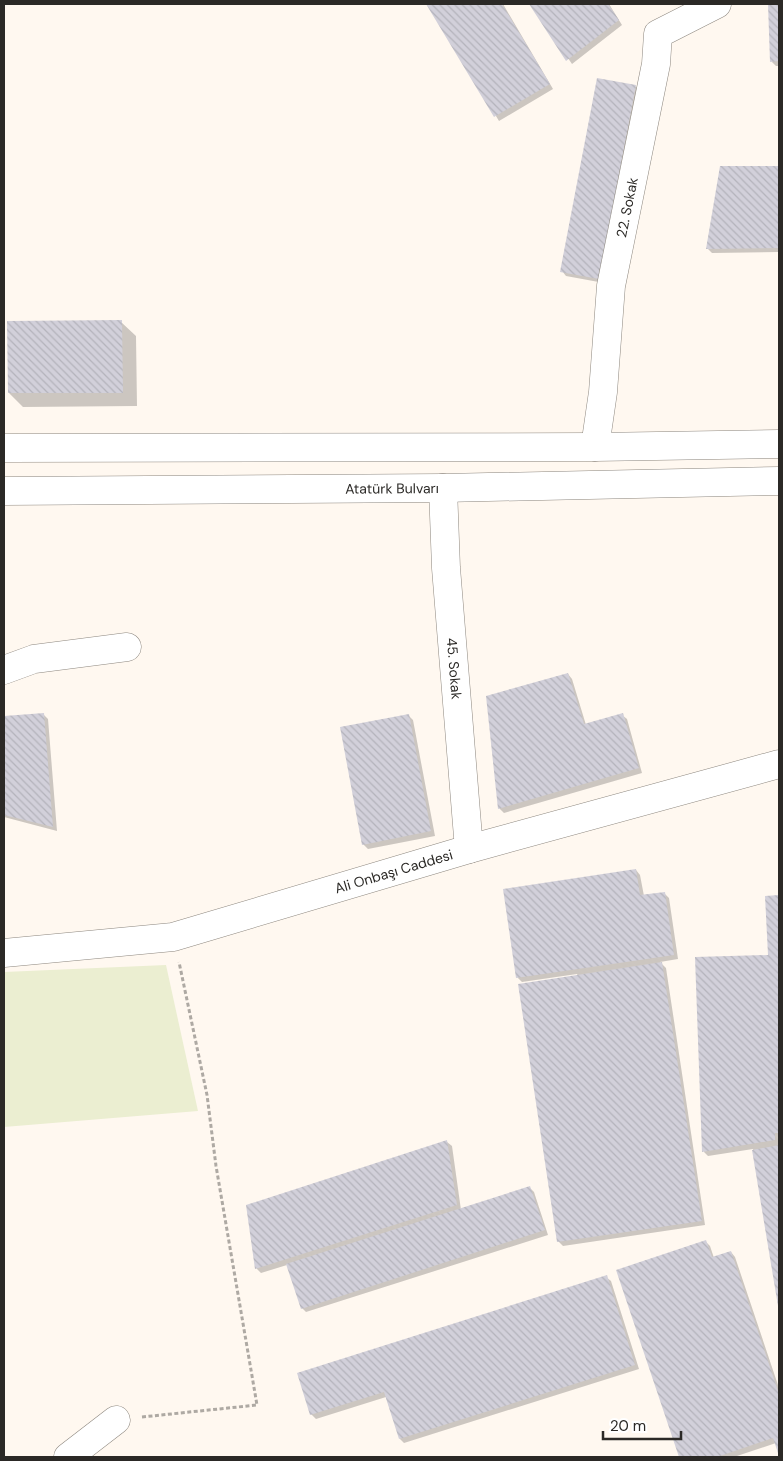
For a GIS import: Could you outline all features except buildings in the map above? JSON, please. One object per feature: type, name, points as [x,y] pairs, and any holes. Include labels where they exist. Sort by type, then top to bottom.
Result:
[{"type":"street","name":"22. Sokak","points":[[595,447],[603,392],[610,286],[656,64],[658,34],[716,4]]},
{"type":"street","points":[[4,448],[595,447],[779,444]]},
{"type":"street","name":"Atatürk Bulvarı","points":[[4,491],[443,488],[779,481]]},
{"type":"street","name":"45. Sokak","points":[[443,488],[446,568],[469,848]]},
{"type":"street","points":[[4,670],[34,659],[127,647]]},
{"type":"street","name":"Ali Onbaşı Caddesi","points":[[4,953],[173,936],[469,848],[779,764]]},
{"type":"street","points":[[68,1457],[116,1420]]},
{"type":"path","points":[[116,1420],[257,1405],[216,1166],[207,1095],[173,936]]},
{"type":"green space","points":[[166,965],[198,1111],[4,1127],[4,972]]}]
